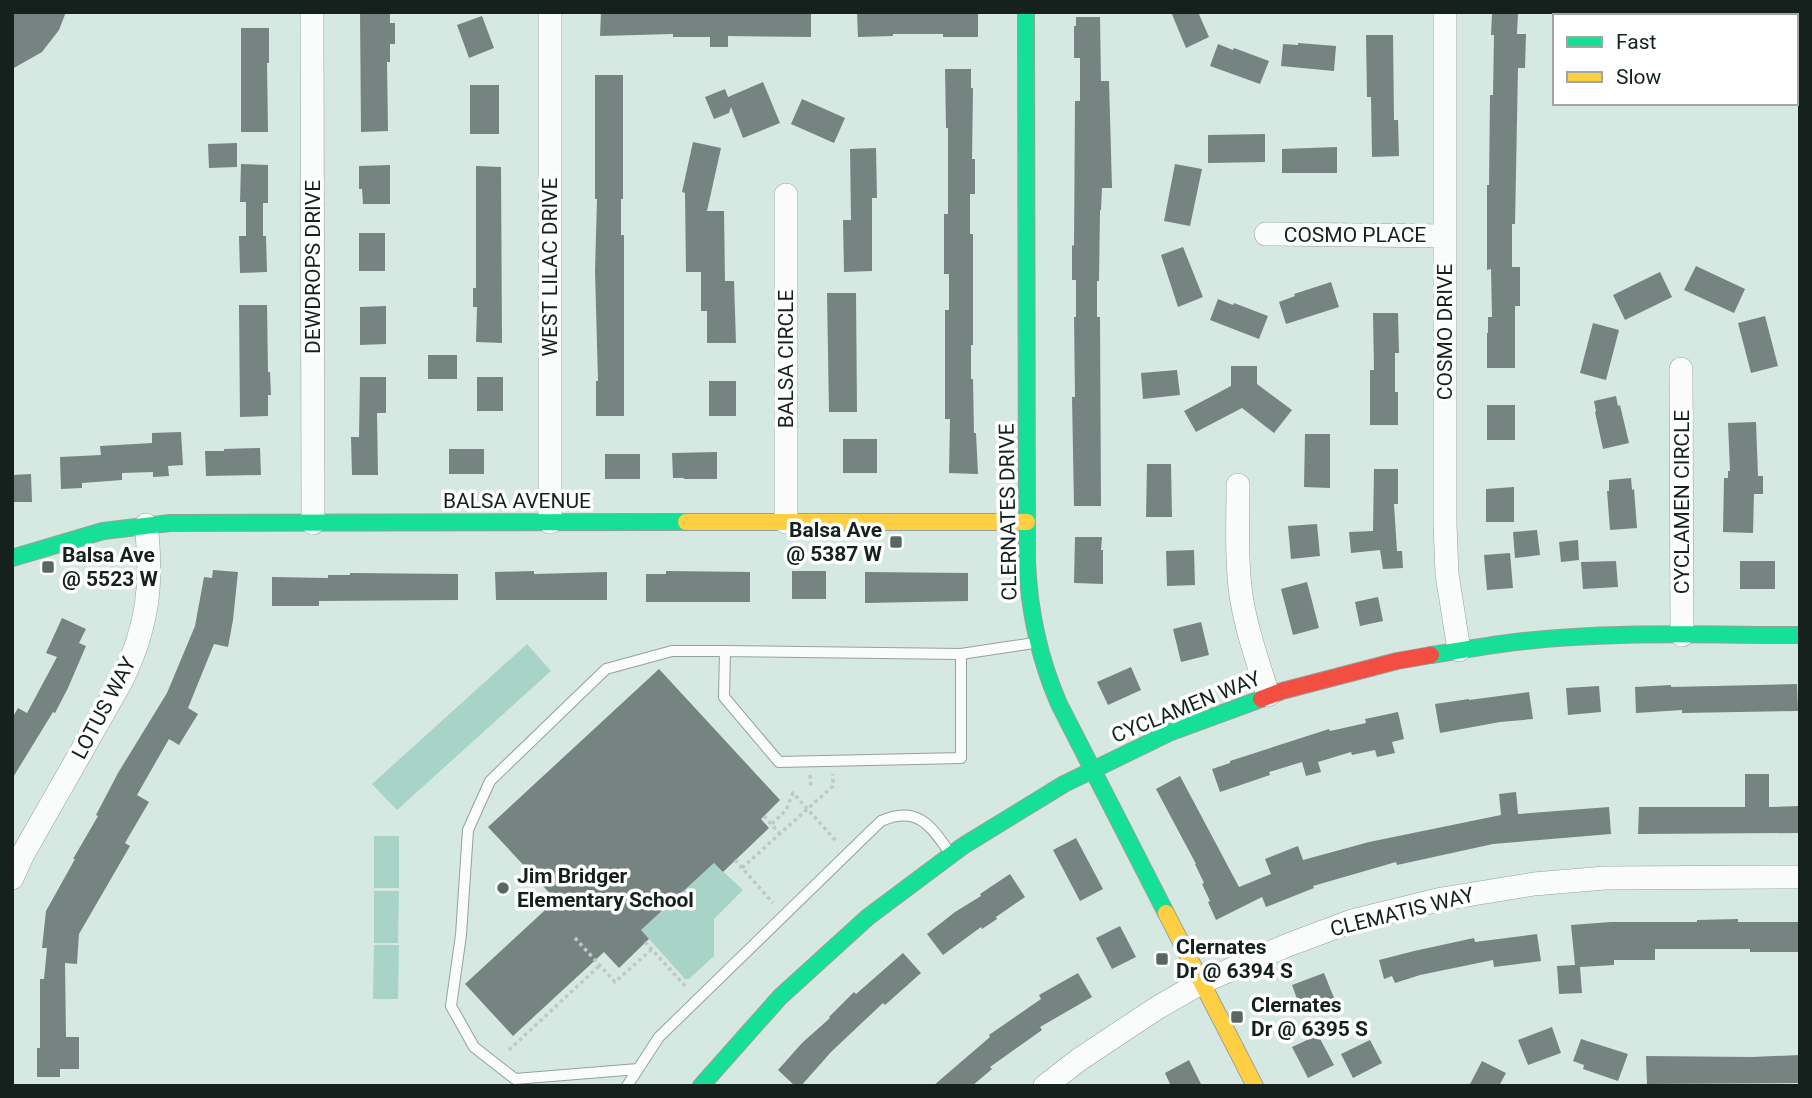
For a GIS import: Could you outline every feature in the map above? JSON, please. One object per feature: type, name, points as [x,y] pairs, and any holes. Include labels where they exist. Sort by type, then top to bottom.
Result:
[{"type":"street","name":"DEWDROPS DRIVE","points":[[312,12],[313,523]]},
{"type":"street","name":"WEST LILAC DRIVE","points":[[550,12],[550,522]]},
{"type":"street","name":"CLERNATES DRIVE","points":[[1026,12],[1027,522],[1029,601],[1036,642],[1050,684],[1255,1086]]},
{"type":"street","name":"COSMO DRIVE","points":[[1445,12],[1446,549],[1447,574],[1459,650]]},
{"type":"street","name":"BALSA CIRCLE","points":[[786,195],[786,522]]},
{"type":"street","name":"COSMO PLACE","points":[[1266,234],[1445,236]]},
{"type":"street","name":"CYCLAMEN CIRCLE","points":[[1681,369],[1682,635]]},
{"type":"street","points":[[1238,485],[1241,597],[1268,695]]},
{"type":"street","name":"BALSA AVENUE","points":[[12,558],[83,537],[146,524],[1027,522]]},
{"type":"street","name":"LOTUS WAY","points":[[12,878],[131,662],[143,625],[149,585],[146,524]]},
{"type":"street","name":"CYCLAMEN WAY","points":[[701,1086],[752,1026],[818,960],[888,900],[1027,804],[1093,769],[1189,724],[1268,695],[1362,668],[1459,650],[1570,638],[1800,635]]},
{"type":"street","name":"CLEMATIS WAY","points":[[1045,1086],[1080,1059],[1202,982],[1352,921],[1442,899],[1534,884],[1605,878],[1800,877]]},
{"type":"lane","points":[[638,1069],[515,1079],[474,1047],[451,1006],[461,935],[468,830],[489,780],[606,668],[672,651],[961,654],[1036,642]]},
{"type":"lane","points":[[725,651],[724,697],[779,762],[961,758],[961,654]]},
{"type":"lane","points":[[627,1086],[659,1037],[881,821],[905,815],[920,819],[938,836],[951,854]]},
{"type":"path","points":[[742,868],[834,786]]},
{"type":"path","points":[[772,824],[786,810],[793,793],[837,842]]},
{"type":"path","points":[[764,816],[780,834]]},
{"type":"path","points":[[735,860],[773,903]]},
{"type":"path","points":[[575,937],[615,982],[652,949]]},
{"type":"path","points":[[645,942],[687,988]]},
{"type":"path","points":[[509,1050],[600,965]]},
{"type":"green space","points":[[527,644],[551,671],[397,810],[372,784]]},
{"type":"green space","points":[[374,836],[399,836],[399,888],[374,888]]},
{"type":"green space","points":[[714,863],[743,890],[714,919],[714,956],[689,979],[685,979],[641,930]]},
{"type":"green space","points":[[374,891],[399,891],[398,943],[374,943]]},
{"type":"green space","points":[[374,945],[399,945],[398,999],[373,999]]},
{"type":"building","points":[[12,12],[66,12],[59,30],[42,52],[12,69]]},
{"type":"building","points":[[360,12],[390,12],[390,23],[395,23],[395,44],[390,44],[390,62],[387,62],[388,131],[361,132]]},
{"type":"building","points":[[601,12],[811,12],[811,37],[728,36],[728,47],[710,47],[710,37],[673,37],[673,34],[600,36]]},
{"type":"building","points":[[857,12],[978,12],[978,37],[893,34],[858,37]]},
{"type":"building","points":[[1171,12],[1198,12],[1209,37],[1186,48]]},
{"type":"building","points":[[1492,13],[1518,14],[1517,34],[1526,34],[1525,68],[1518,68],[1515,224],[1512,224],[1512,267],[1520,267],[1520,306],[1515,306],[1515,368],[1487,368],[1488,317],[1492,317],[1491,269],[1487,270],[1487,185],[1490,95],[1493,95]]},
{"type":"building","points":[[482,16],[494,48],[469,58],[457,25]]},
{"type":"building","points":[[1076,17],[1100,17],[1101,81],[1109,81],[1112,188],[1102,188],[1097,281],[1097,317],[1100,317],[1101,506],[1074,506],[1072,397],[1075,397],[1076,280],[1072,280],[1072,245],[1074,246],[1075,101],[1080,101],[1080,58],[1074,58]]},
{"type":"building","points":[[241,28],[269,28],[268,132],[241,132]]},
{"type":"building","points":[[1366,35],[1393,35],[1394,120],[1398,120],[1399,156],[1372,157]]},
{"type":"building","points":[[1218,44],[1269,61],[1260,84],[1210,66]]},
{"type":"building","points":[[1283,44],[1336,46],[1334,71],[1281,66]]},
{"type":"building","points":[[945,69],[971,69],[973,88],[972,159],[975,159],[975,194],[970,194],[970,234],[973,234],[971,379],[978,474],[949,473],[950,419],[945,419],[945,310],[949,310],[949,274],[944,274],[944,214],[948,214]]},
{"type":"building","points":[[595,75],[623,75],[621,235],[624,235],[624,416],[596,416],[598,381]]},
{"type":"building","points":[[763,82],[780,123],[743,138],[731,107],[729,113],[714,119],[705,97],[725,89],[728,97]]},
{"type":"building","points":[[470,85],[499,85],[499,134],[470,134]]},
{"type":"building","points":[[802,99],[845,118],[834,143],[791,124]]},
{"type":"building","points":[[1265,134],[1265,162],[1208,163],[1208,135]]},
{"type":"building","points":[[693,142],[721,148],[707,211],[724,211],[725,281],[734,281],[736,343],[707,343],[707,311],[701,311],[701,272],[686,272],[685,193],[682,192]]},
{"type":"building","points":[[237,143],[237,167],[209,168],[208,144]]},
{"type":"building","points":[[1337,147],[1337,173],[1282,173],[1282,149]]},
{"type":"building","points":[[876,148],[877,198],[872,198],[872,271],[844,272],[843,220],[851,220],[850,149]]},
{"type":"building","points":[[241,164],[268,165],[268,203],[263,203],[267,272],[240,273],[239,236],[246,236],[246,202],[240,202]]},
{"type":"building","points":[[1175,164],[1202,169],[1190,226],[1164,221]]},
{"type":"building","points":[[390,165],[390,204],[363,204],[362,189],[359,189],[359,166]]},
{"type":"building","points":[[476,166],[501,167],[502,343],[476,342],[477,307],[473,307],[473,288],[476,288]]},
{"type":"building","points":[[359,233],[385,233],[385,271],[359,271]]},
{"type":"building","points":[[1183,247],[1203,297],[1178,307],[1161,255]]},
{"type":"building","points":[[1696,266],[1745,289],[1734,313],[1684,290]]},
{"type":"building","points":[[1660,272],[1672,297],[1625,320],[1613,295]]},
{"type":"building","points":[[1331,282],[1339,307],[1286,324],[1279,302]]},
{"type":"building","points":[[827,293],[856,293],[857,412],[829,412]]},
{"type":"building","points":[[1218,299],[1268,316],[1259,339],[1210,320]]},
{"type":"building","points":[[239,305],[267,305],[271,395],[268,395],[268,416],[240,417]]},
{"type":"building","points":[[386,306],[386,344],[360,345],[360,307]]},
{"type":"building","points":[[1373,313],[1398,313],[1399,353],[1395,353],[1395,392],[1398,392],[1398,425],[1370,425],[1370,370],[1374,370]]},
{"type":"building","points":[[1765,316],[1778,366],[1751,373],[1738,323]]},
{"type":"building","points":[[1593,323],[1619,330],[1606,380],[1580,373]]},
{"type":"building","points":[[428,355],[457,355],[457,379],[428,379]]},
{"type":"building","points":[[1231,366],[1257,366],[1257,384],[1292,410],[1274,433],[1242,408],[1196,432],[1184,411],[1231,386]]},
{"type":"building","points":[[1177,370],[1180,395],[1143,399],[1141,373]]},
{"type":"building","points":[[360,377],[386,377],[386,413],[377,413],[378,475],[352,475],[351,437],[359,437]]},
{"type":"building","points":[[477,377],[503,377],[503,411],[477,411]]},
{"type":"building","points":[[709,381],[736,381],[736,416],[709,416]]},
{"type":"building","points":[[1616,396],[1629,443],[1603,449],[1594,401]]},
{"type":"building","points":[[1487,405],[1515,405],[1515,440],[1487,440]]},
{"type":"building","points":[[1756,422],[1758,476],[1763,476],[1763,494],[1754,494],[1753,533],[1723,532],[1724,478],[1728,478],[1730,471],[1728,423]]},
{"type":"building","points":[[181,432],[183,465],[168,466],[169,476],[153,477],[153,472],[122,473],[122,480],[82,483],[82,488],[61,489],[60,457],[101,455],[100,446],[152,443],[152,433]]},
{"type":"building","points":[[1305,434],[1330,434],[1330,488],[1304,487]]},
{"type":"building","points":[[843,439],[877,439],[877,473],[843,473]]},
{"type":"building","points":[[260,448],[261,475],[206,476],[205,451]]},
{"type":"building","points":[[449,449],[484,449],[484,474],[449,474]]},
{"type":"building","points":[[717,452],[717,479],[673,478],[672,453]]},
{"type":"building","points":[[605,454],[640,454],[640,479],[605,479]]},
{"type":"building","points":[[1147,464],[1171,464],[1172,517],[1146,517]]},
{"type":"building","points":[[1374,469],[1398,469],[1398,504],[1394,504],[1397,551],[1402,551],[1403,568],[1383,569],[1380,550],[1351,553],[1349,532],[1373,531]]},
{"type":"building","points":[[31,474],[32,502],[12,502],[12,475]]},
{"type":"building","points":[[1631,478],[1637,528],[1610,530],[1607,491],[1609,480]]},
{"type":"building","points":[[1514,487],[1514,522],[1486,522],[1486,489]]},
{"type":"building","points":[[1317,524],[1320,556],[1291,559],[1288,526]]},
{"type":"building","points":[[1537,530],[1540,555],[1515,558],[1513,532]]},
{"type":"building","points":[[1075,537],[1102,537],[1103,584],[1074,583]]},
{"type":"building","points":[[1578,540],[1579,560],[1561,562],[1559,542]]},
{"type":"building","points":[[1194,550],[1195,585],[1167,586],[1166,551]]},
{"type":"building","points":[[1510,553],[1513,588],[1487,590],[1484,555]]},
{"type":"building","points":[[1616,561],[1618,587],[1583,589],[1581,562]]},
{"type":"building","points":[[1740,561],[1775,561],[1775,589],[1740,589]]},
{"type":"building","points":[[213,570],[238,572],[228,647],[214,644],[188,708],[198,714],[179,745],[169,739],[137,795],[149,802],[125,843],[130,846],[79,934],[77,964],[65,963],[66,1037],[79,1037],[79,1069],[60,1069],[60,1077],[37,1077],[37,1048],[40,1048],[40,979],[44,979],[47,948],[42,948],[46,911],[98,816],[96,815],[118,773],[167,693],[195,626],[204,577],[212,578]]},
{"type":"building","points":[[534,571],[534,574],[607,572],[607,600],[496,600],[495,572]]},
{"type":"building","points":[[666,571],[750,572],[750,602],[646,602],[646,574],[666,574]]},
{"type":"building","points":[[792,571],[826,571],[826,599],[792,599]]},
{"type":"building","points":[[865,572],[968,573],[968,601],[865,603]]},
{"type":"building","points":[[458,574],[458,600],[319,601],[319,606],[272,606],[272,577],[328,578],[328,575]]},
{"type":"building","points":[[1307,582],[1319,628],[1293,635],[1281,589]]},
{"type":"building","points":[[1378,597],[1383,621],[1360,626],[1355,602]]},
{"type":"building","points":[[62,618],[86,629],[79,643],[86,646],[55,713],[53,712],[12,779],[12,718],[18,708],[27,713],[57,657],[46,653]]},
{"type":"building","points":[[1201,622],[1209,655],[1181,662],[1173,629]]},
{"type":"building","points":[[1131,667],[1141,690],[1108,705],[1097,682]]},
{"type":"building","points":[[659,669],[780,800],[761,819],[769,828],[723,872],[714,863],[641,930],[649,939],[619,968],[604,952],[513,1036],[465,984],[556,900],[488,827]]},
{"type":"building","points":[[1797,684],[1798,711],[1682,713],[1682,710],[1636,713],[1635,687]]},
{"type":"building","points":[[1599,686],[1601,712],[1568,715],[1566,688]]},
{"type":"building","points":[[1529,692],[1533,719],[1440,733],[1435,704]]},
{"type":"building","points":[[1398,712],[1404,739],[1392,742],[1395,753],[1377,757],[1375,750],[1352,755],[1351,752],[1318,762],[1321,772],[1306,776],[1302,762],[1220,792],[1212,769],[1329,729],[1330,731],[1366,723],[1365,719]]},
{"type":"building","points":[[1745,774],[1769,774],[1769,807],[1799,806],[1799,833],[1638,834],[1639,807],[1745,807]]},
{"type":"building","points":[[1180,776],[1239,887],[1271,874],[1265,859],[1298,846],[1303,860],[1369,842],[1501,815],[1499,794],[1516,792],[1518,814],[1609,807],[1611,834],[1493,844],[1397,865],[1396,862],[1313,886],[1314,888],[1266,907],[1262,897],[1216,920],[1196,864],[1156,789]]},
{"type":"building","points":[[1076,838],[1103,889],[1080,901],[1053,850]]},
{"type":"building","points":[[1010,874],[1025,897],[943,955],[927,934]]},
{"type":"building","points":[[1738,919],[1738,922],[1800,922],[1800,952],[1655,949],[1655,960],[1614,960],[1614,965],[1580,967],[1582,993],[1559,994],[1557,966],[1575,965],[1571,925]]},
{"type":"building","points":[[1120,926],[1136,957],[1112,969],[1096,938]]},
{"type":"building","points":[[1537,934],[1541,961],[1494,967],[1493,960],[1395,983],[1392,976],[1384,979],[1379,960],[1474,938],[1475,942]]},
{"type":"building","points":[[903,953],[921,973],[885,1005],[883,1003],[831,1052],[801,1086],[795,1086],[778,1070],[854,992],[856,994]]},
{"type":"building","points":[[1078,973],[1092,997],[1040,1027],[1042,1030],[990,1067],[992,1069],[972,1086],[933,1086],[990,1037],[989,1035],[1041,999],[1039,995]]},
{"type":"building","points":[[1324,973],[1334,998],[1301,1010],[1292,985]]},
{"type":"building","points":[[1552,1027],[1561,1053],[1528,1065],[1518,1040]]},
{"type":"building","points":[[1318,1035],[1334,1065],[1308,1078],[1292,1047]]},
{"type":"building","points":[[1581,1039],[1628,1054],[1618,1081],[1583,1069],[1584,1065],[1573,1061]]},
{"type":"building","points":[[1370,1040],[1382,1063],[1353,1078],[1341,1054]]},
{"type":"building","points":[[1800,1055],[1800,1083],[1647,1084],[1646,1056]]},
{"type":"building","points":[[1189,1060],[1202,1086],[1171,1086],[1165,1073]]},
{"type":"building","points":[[1482,1061],[1506,1073],[1499,1086],[1469,1086]]},
{"type":"traffic: fast","points":[[1026,12],[1027,561],[1030,598],[1041,652],[1059,704],[1166,913]]},
{"type":"traffic: fast","points":[[12,558],[103,531],[170,523],[686,522]]},
{"type":"traffic: fast","points":[[1431,655],[1505,643],[1587,636],[1800,635]]},
{"type":"traffic: fast","points":[[701,1086],[780,997],[868,917],[963,846],[1064,784],[1171,732],[1261,699]]},
{"type":"traffic: slow","points":[[686,522],[1027,522]]},
{"type":"traffic: slow","points":[[1166,913],[1255,1086]]},
{"type":"traffic: jam","points":[[1261,699],[1397,661],[1431,655]]},
{"type":"place","name":"Balsa Ave @ 5387 W","points":[[896,542]]},
{"type":"place","name":"Balsa Ave @ 5523 W","points":[[48,567]]},
{"type":"place","name":"Jim Bridger Elementary School","points":[[503,888]]},
{"type":"place","name":"Clernates Dr @ 6394 S","points":[[1162,959]]},
{"type":"place","name":"Clernates Dr @ 6395 S","points":[[1237,1017]]}]
